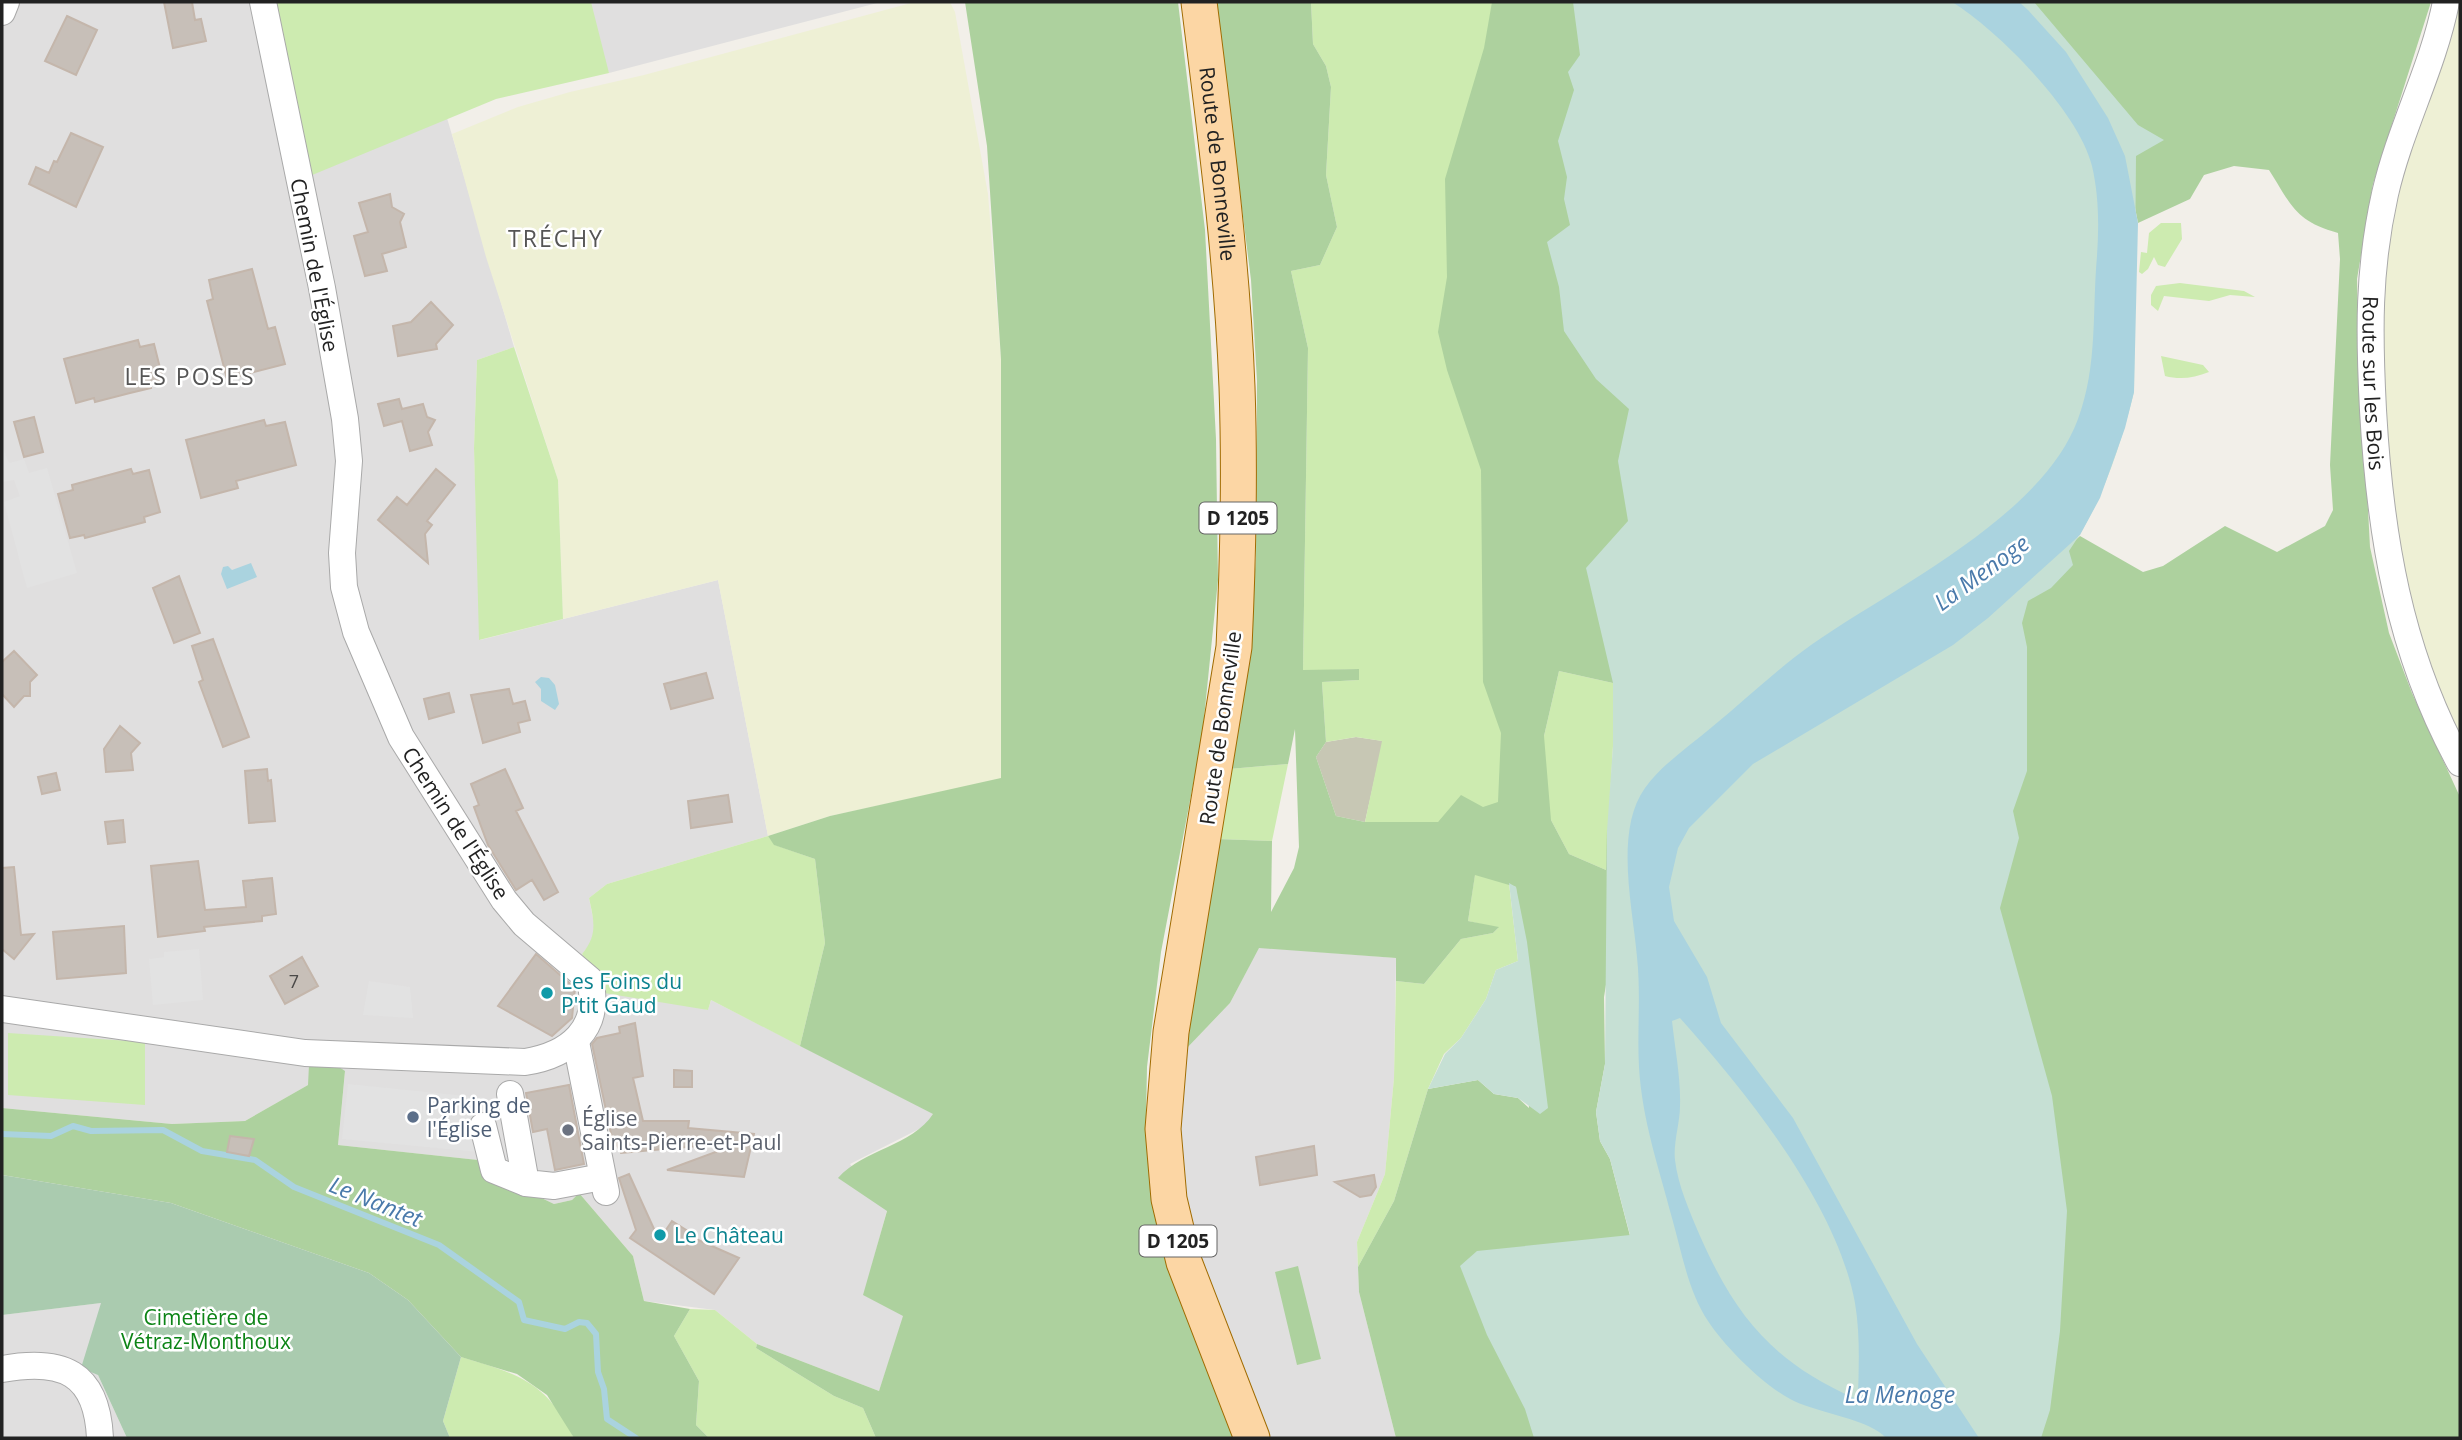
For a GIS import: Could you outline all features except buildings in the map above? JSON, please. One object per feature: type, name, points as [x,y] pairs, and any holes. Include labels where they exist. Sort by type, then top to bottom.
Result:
[{"type":"main road","name":"Route de Bonneville","points":[[1199,2],[1226,242],[1237,384],[1237,584],[1234,647],[1171,1032],[1163,1129],[1166,1180],[1181,1253],[1252,1438]]},
{"type":"street","points":[[2,12],[6,2]]},
{"type":"street","name":"Chemin de l'Église","points":[[263,2],[345,419],[349,461],[342,553],[344,587],[356,632],[401,737],[505,900],[524,924],[590,980],[591,1005],[576,1042]]},
{"type":"street","name":"Route sur les Bois","points":[[2446,2],[2437,46],[2396,153],[2385,194],[2370,277],[2368,320],[2378,487],[2385,546],[2422,681],[2460,763]]},
{"type":"street","points":[[2,1009],[305,1053],[525,1062],[552,1056],[576,1042],[604,1185],[554,1186],[526,1183],[494,1170],[482,1126]]},
{"type":"street","points":[[510,1094],[526,1183]]},
{"type":"street","points":[[2,1369],[44,1364],[58,1366],[75,1375],[91,1394],[99,1418],[100,1438]]},
{"type":"shaded area","points":[[2,2],[268,2],[402,136],[447,118],[514,347],[477,360],[474,448],[480,640],[718,580],[768,836],[607,884],[589,898],[595,928],[592,942],[582,954],[599,979],[708,1010],[711,1000],[934,1114],[925,1126],[850,1164],[887,1210],[864,1295],[904,1316],[879,1391],[757,1344],[715,1310],[644,1301],[633,1256],[579,1193],[572,1200],[554,1204],[489,1173],[478,1160],[338,1145],[345,1072],[308,1085],[245,1121],[172,1124],[2,1108]]},
{"type":"shaded area","points":[[577,2],[881,2],[609,73]]},
{"type":"shaded area","points":[[950,2],[955,12],[988,194],[1001,359],[1001,779],[830,816],[768,836],[718,580],[563,619],[558,480],[486,257],[452,134],[518,107],[570,92],[644,75],[911,3]]},
{"type":"shaded area","points":[[1573,2],[2034,2],[2138,125],[2164,140],[2136,156],[2134,392],[2123,434],[2091,514],[2069,551],[2073,565],[2051,588],[2028,601],[2022,623],[2027,647],[2027,771],[2013,811],[2019,838],[2000,908],[2052,1096],[2067,1211],[2060,1331],[2050,1410],[2041,1438],[1534,1438],[1525,1409],[1487,1335],[1460,1266],[1477,1251],[1630,1235],[1610,1159],[1600,1141],[1596,1112],[1605,1064],[1607,831],[1613,746],[1613,683],[1586,568],[1628,521],[1618,461],[1629,409],[1596,379],[1564,331],[1559,287],[1547,242],[1570,225],[1564,199],[1567,177],[1558,141],[1574,90],[1568,72],[1580,55]]},
{"type":"shaded area","points":[[2458,2],[2460,737],[2441,699],[2410,601],[2384,458],[2382,296],[2385,256],[2406,161]]},
{"type":"shaded area","points":[[2,446],[9,463],[24,459],[29,473],[47,468],[77,573],[27,588],[4,502],[20,496],[14,480],[2,482]]},
{"type":"shaded area","points":[[1356,737],[1383,741],[1365,822],[1336,816],[1316,757],[1326,742]]},
{"type":"shaded area","points":[[1509,883],[1516,887],[1527,942],[1548,1108],[1540,1114],[1518,1098],[1494,1094],[1478,1080],[1428,1089],[1445,1054],[1461,1038],[1486,999],[1496,970],[1518,961]]},
{"type":"shaded area","points":[[1259,947],[1396,958],[1394,1078],[1385,1174],[1357,1242],[1359,1292],[1396,1438],[1270,1438],[1206,1279],[1189,1225],[1181,1167],[1179,1099],[1187,1048],[1230,1003]]},
{"type":"shaded area","points":[[199,949],[203,1000],[153,1005],[149,959],[164,957],[164,952]]},
{"type":"shaded area","points":[[369,981],[410,987],[413,1018],[363,1015]]},
{"type":"shaded area","name":"Parking de l'Église","points":[[348,1084],[485,1098],[479,1152],[342,1139]]},
{"type":"shaded area","points":[[101,1303],[98,1375],[127,1438],[2,1438],[2,1315]]},
{"type":"green space","points":[[268,2],[591,2],[609,73],[496,99],[305,178]]},
{"type":"green space","points":[[965,2],[1178,2],[1205,230],[1216,439],[1218,580],[1202,738],[1161,952],[1147,1067],[1146,1118],[1163,1247],[1174,1285],[1237,1438],[876,1438],[863,1408],[834,1396],[756,1348],[757,1344],[879,1391],[903,1316],[863,1295],[887,1211],[838,1178],[861,1160],[913,1133],[933,1114],[800,1046],[825,943],[815,859],[774,845],[768,836],[830,816],[1001,778],[1001,359],[987,146]]},
{"type":"green space","points":[[1216,2],[1311,2],[1313,44],[1326,66],[1331,87],[1326,175],[1337,227],[1320,265],[1291,271],[1308,348],[1303,670],[1359,669],[1359,680],[1322,682],[1326,742],[1316,757],[1336,816],[1365,822],[1438,822],[1461,795],[1483,807],[1498,802],[1501,733],[1483,682],[1481,470],[1447,370],[1438,332],[1447,277],[1445,179],[1484,48],[1492,2],[1839,2],[1613,746],[1613,683],[1559,671],[1544,736],[1551,820],[1569,854],[1606,870],[1607,830],[1629,843],[1604,997],[1605,1064],[1596,1112],[1600,1141],[1610,1159],[1630,1236],[1842,1438],[1396,1438],[1359,1292],[1358,1267],[1394,1201],[1428,1089],[1478,1080],[1494,1094],[1518,1098],[1529,1108],[1516,887],[1475,875],[1468,921],[1499,927],[1493,933],[1461,939],[1424,984],[1396,981],[1396,958],[1259,948],[1230,1003],[1187,1048],[1217,839],[1272,841],[1271,912],[1294,868],[1299,847],[1295,729],[1288,764],[1229,769],[1246,675],[1256,558],[1257,381],[1251,280]]},
{"type":"green space","points":[[1311,2],[1510,2],[1544,736],[1559,671],[1613,683],[1613,746],[1606,870],[1569,854],[1551,820],[1483,807],[1438,822],[1365,822],[1382,741],[1356,737],[1326,742],[1322,682],[1359,680],[1359,669],[1303,671],[1308,348],[1291,271],[1320,265],[1337,227],[1326,175],[1331,87],[1326,66],[1313,44]]},
{"type":"green space","points":[[2019,2],[2431,2],[2373,184],[2357,279],[2370,547],[2389,633],[2412,693],[2460,797],[2460,1438],[1979,1438],[1988,618],[2080,536],[2143,572],[2163,566],[2225,526],[2277,552],[2325,526],[2333,510],[2330,465],[2340,259],[2338,233],[2303,217],[2290,203],[2269,170],[2234,166],[2204,175],[2190,199],[2138,223],[2125,156]]},
{"type":"green space","points":[[2161,223],[2181,223],[2182,239],[2165,267],[2158,265],[2154,257],[2142,274],[2139,272],[2141,252],[2147,253],[2149,233]]},
{"type":"green space","points":[[2180,283],[2244,291],[2255,297],[2230,295],[2209,301],[2164,296],[2158,311],[2151,305],[2151,295],[2156,286]]},
{"type":"green space","points":[[514,347],[558,480],[563,619],[479,640],[474,448],[477,360]]},
{"type":"green space","points":[[2161,356],[2203,365],[2209,372],[2187,378],[2165,376]]},
{"type":"green space","points":[[1288,764],[1272,841],[1217,839],[1229,769]]},
{"type":"green space","points":[[768,836],[775,845],[815,859],[825,943],[800,1046],[711,1000],[708,1010],[604,993],[599,979],[582,954],[593,934],[589,898],[607,884]]},
{"type":"green space","points":[[1475,874],[1509,883],[1518,961],[1496,970],[1486,999],[1461,1038],[1444,1054],[1428,1089],[1394,1201],[1358,1267],[1357,1242],[1385,1174],[1394,1078],[1396,981],[1424,984],[1461,939],[1493,933],[1498,928],[1468,921]]},
{"type":"green space","points":[[8,1033],[145,1042],[145,1105],[8,1095]]},
{"type":"green space","points":[[309,1065],[336,1065],[345,1071],[338,1145],[478,1160],[489,1173],[554,1204],[572,1200],[579,1193],[633,1256],[644,1301],[690,1309],[674,1336],[699,1381],[696,1425],[709,1438],[574,1438],[547,1395],[517,1374],[461,1357],[408,1300],[369,1273],[171,1203],[2,1175],[2,1108],[172,1124],[245,1121],[308,1085]]},
{"type":"green space","name":"Cimetière de Vétraz-Monthoux","points":[[2,1175],[171,1203],[369,1273],[408,1300],[461,1357],[443,1421],[450,1438],[127,1438],[98,1375],[81,1368],[101,1303],[2,1315]]},
{"type":"green space","points":[[1298,1266],[1321,1359],[1297,1365],[1275,1272]]},
{"type":"green space","points":[[690,1309],[715,1310],[757,1344],[756,1348],[834,1396],[863,1408],[876,1438],[709,1438],[696,1425],[699,1381],[674,1336]]},
{"type":"green space","points":[[461,1357],[528,1382],[553,1404],[574,1438],[450,1438],[443,1421]]},
{"type":"water","name":"La Menoge","points":[[1952,2],[2019,2],[2028,10],[2066,52],[2108,118],[2125,156],[2138,223],[2134,392],[2125,428],[2100,498],[2080,535],[1988,618],[1953,645],[1753,764],[1689,828],[1678,848],[1669,887],[1674,921],[1707,977],[1721,1023],[1793,1118],[1917,1344],[1979,1438],[1886,1438],[1869,1426],[1794,1401],[1771,1387],[1725,1343],[1708,1321],[1695,1297],[1652,1144],[1641,1087],[1638,971],[1628,847],[1636,806],[1645,788],[1660,771],[1811,645],[1922,574],[2000,518],[2033,488],[2060,454],[2078,419],[2089,379],[2093,338],[2098,222],[2092,166],[2084,145],[2054,98],[2013,52]],"holes":[[[1680,1018],[1733,1080],[1786,1151],[1829,1227],[1845,1265],[1855,1303],[1859,1360],[1858,1394],[1854,1398],[1800,1368],[1760,1334],[1728,1290],[1700,1236],[1688,1208],[1675,1160],[1680,1096],[1672,1021]]]},
{"type":"water","points":[[251,563],[257,577],[227,589],[221,574],[223,567],[228,566],[232,570]]},
{"type":"water","points":[[541,677],[549,678],[555,685],[559,704],[555,710],[541,701],[541,689],[535,682]]},
{"type":"waterway","name":"Le Nantet","points":[[2,1134],[51,1136],[73,1126],[91,1131],[163,1130],[202,1151],[255,1160],[294,1187],[439,1245],[519,1302],[524,1320],[565,1329],[579,1322],[587,1323],[596,1334],[598,1372],[604,1389],[607,1419],[636,1438]]},
{"type":"place","name":"Les Foins du P'tit Gaud","points":[[547,993]]},
{"type":"place","name":"Parking de l'Église","points":[[413,1117]]},
{"type":"place","name":"Église Saints-Pierre-et-Paul","points":[[568,1130]]},
{"type":"place","name":"Le Château","points":[[660,1235]]},
{"type":"district","name":"TRÉCHY","points":[[556,238]]},
{"type":"district","name":"LES POSES","points":[[190,376]]}]
